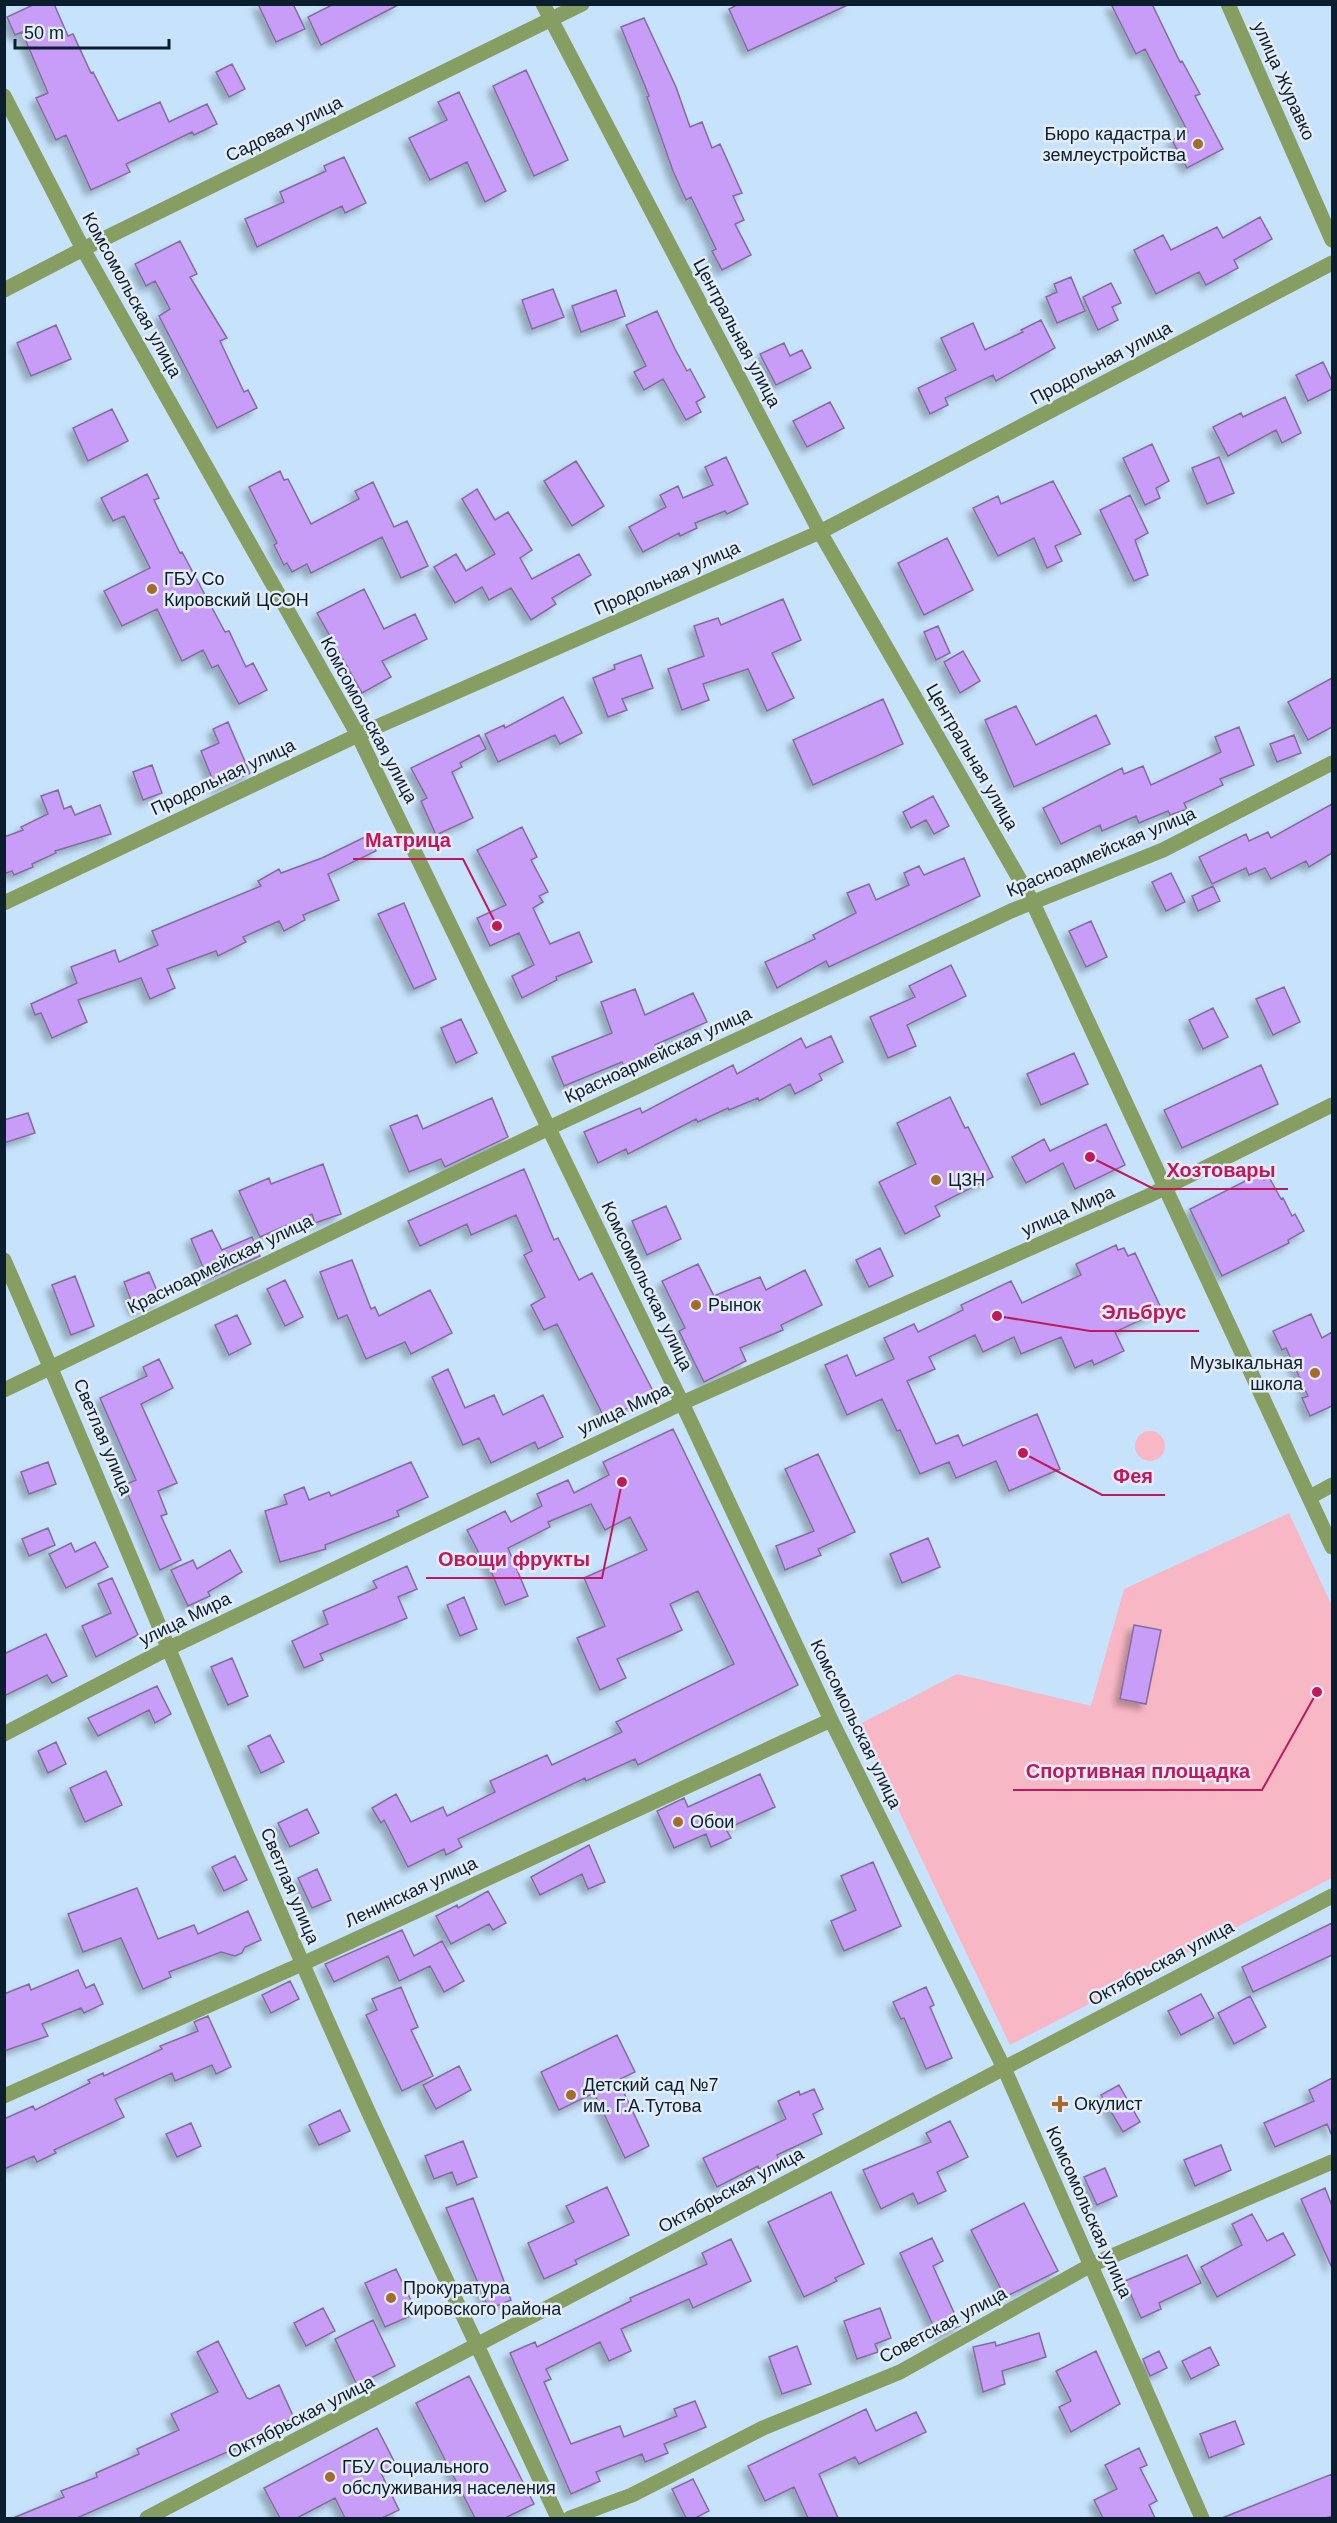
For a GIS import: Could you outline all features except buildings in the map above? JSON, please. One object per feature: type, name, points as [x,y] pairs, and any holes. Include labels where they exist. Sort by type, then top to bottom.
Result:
[{"type":"street","name":"Центральная улица","points":[[543,4],[820,532],[1032,901],[1167,1187],[1332,1547]]},
{"type":"street","name":"Садовая улица","points":[[4,290],[582,4]]},
{"type":"street","name":"улица Журавко","points":[[1228,4],[1332,240]]},
{"type":"street","name":"Комсомольская улица","points":[[4,96],[83,249],[358,735],[682,1403],[831,1720],[1004,2068],[1202,2518]]},
{"type":"street","name":"Продольная улица","points":[[4,903],[358,735],[820,532],[1332,263]]},
{"type":"street","name":"Красноармейская улица","points":[[4,1390],[549,1128],[1032,901],[1163,850],[1332,763]]},
{"type":"street","name":"улица Мира","points":[[4,1734],[167,1649],[682,1403],[1167,1187],[1332,1105]]},
{"type":"street","name":"Светлая улица","points":[[4,1260],[112,1508],[167,1649],[302,1964],[558,2518]]},
{"type":"street","points":[[1310,1497],[1332,1485]]},
{"type":"street","name":"Ленинская улица","points":[[4,2096],[302,1964],[831,1720]]},
{"type":"street","name":"Октябрьская улица","points":[[147,2518],[478,2347],[1332,1896]]},
{"type":"street","name":"Советская улица","points":[[570,2518],[632,2495],[763,2428],[900,2372],[1091,2265],[1332,2162]]},
{"type":"shaded area","points":[[1150,1431],[1161,1435],[1165,1446],[1161,1457],[1150,1461],[1139,1457],[1135,1446],[1139,1435]]},
{"type":"shaded area","points":[[1289,1513],[1332,1606],[1332,1878],[1010,2045],[858,1725],[957,1674],[1091,1706],[1124,1589]]},
{"type":"place","name":"Бюро кадастра и землеустройства","points":[[1198,144]]},
{"type":"place","name":"ГБУ Со Кировский ЦСОН","points":[[152,589]]},
{"type":"place","name":"Матрица","points":[[497,926]]},
{"type":"place","name":"Хозтовары","points":[[1090,1157]]},
{"type":"place","name":"ЦЗН","points":[[936,1180]]},
{"type":"place","name":"Рынок","points":[[696,1305]]},
{"type":"place","name":"Эльбрус","points":[[997,1316]]},
{"type":"place","name":"Музыкальная школа","points":[[1315,1373]]},
{"type":"place","name":"Фея","points":[[1023,1453]]},
{"type":"place","name":"Овощи фрукты","points":[[622,1482]]},
{"type":"place","name":"Cпортивная площадка","points":[[1317,1692]]},
{"type":"place","name":"Обои","points":[[678,1822]]},
{"type":"place","name":"Детский сад №7 им. Г.А.Тутова","points":[[571,2095]]},
{"type":"place","name":"Окулист","points":[[1060,2104]]},
{"type":"place","name":"Прокуратура Кировского района","points":[[391,2298]]},
{"type":"place","name":"ГБУ Социального обслуживания населения","points":[[330,2477]]}]
